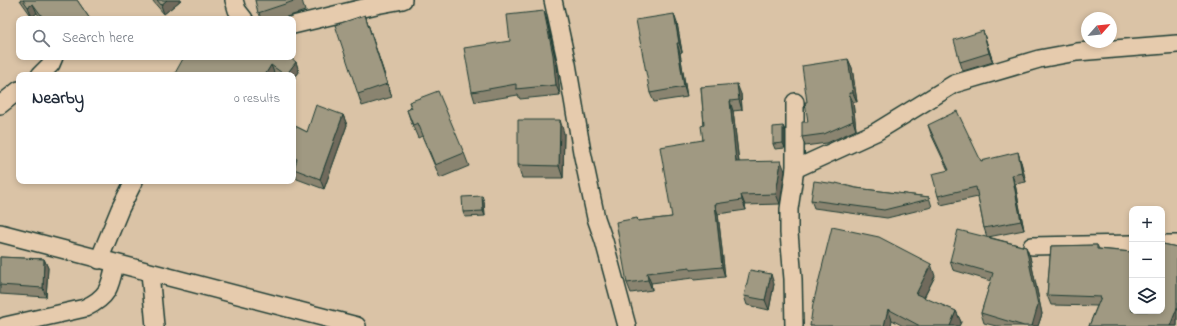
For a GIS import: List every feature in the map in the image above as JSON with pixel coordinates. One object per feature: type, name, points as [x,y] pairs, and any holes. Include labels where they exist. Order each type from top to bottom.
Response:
[{"type":"street","points":[[234,0],[237,10],[242,16]]},
{"type":"street","points":[[296,24],[375,2],[403,0]]},
{"type":"street","points":[[553,0],[596,218],[604,241],[627,326]]},
{"type":"street","points":[[795,168],[876,132],[954,84],[1008,70],[1039,60],[1077,52],[1177,44]]},
{"type":"street","points":[[43,72],[52,64],[53,60]]},
{"type":"street","points":[[0,105],[16,92]]},
{"type":"street","points":[[794,326],[789,209],[795,168],[795,102]]},
{"type":"street","points":[[6,326],[85,308],[97,302],[110,288],[107,262],[120,209],[132,184]]},
{"type":"street","points":[[0,233],[357,326]]},
{"type":"street","points":[[1032,246],[1129,244]]},
{"type":"street","points":[[1165,244],[1177,244]]},
{"type":"street","points":[[150,273],[155,326]]},
{"type":"building","points":[[23,0],[77,0],[88,16],[42,16],[33,4],[28,7]]},
{"type":"building","points":[[157,0],[167,0],[161,5]]},
{"type":"building","points":[[255,0],[297,0],[258,13]]},
{"type":"building","points":[[544,11],[553,55],[556,85],[516,89],[516,84],[472,92],[464,48],[510,41],[507,15]]},
{"type":"building","points":[[674,14],[684,87],[650,93],[636,20]]},
{"type":"building","points":[[365,15],[387,84],[358,94],[335,25]]},
{"type":"building","points":[[983,31],[989,53],[960,62],[954,40]]},
{"type":"building","points":[[848,59],[853,93],[849,93],[853,121],[824,134],[802,137],[802,122],[808,122],[802,66]]},
{"type":"building","points":[[182,60],[294,60],[296,62],[288,72],[281,72],[271,65],[267,72],[176,72]]},
{"type":"building","points":[[737,84],[739,100],[730,101],[736,162],[781,161],[776,194],[741,195],[742,200],[715,204],[722,267],[690,270],[690,268],[647,273],[648,280],[627,283],[616,222],[637,218],[638,221],[672,217],[660,147],[703,140],[701,126],[704,125],[701,87]]},
{"type":"building","points":[[438,91],[464,153],[435,165],[418,123],[413,125],[407,110],[412,108],[409,102]]},
{"type":"building","points":[[316,105],[343,115],[320,179],[296,170],[296,126],[307,132]]},
{"type":"building","points":[[957,111],[981,161],[1018,152],[1022,173],[1012,175],[1021,221],[984,228],[976,187],[938,196],[932,174],[949,170],[928,125]]},
{"type":"building","points":[[518,120],[560,120],[559,166],[518,165]]},
{"type":"building","points":[[783,126],[783,143],[773,144],[773,127]]},
{"type":"building","points":[[814,181],[929,197],[929,199],[884,210],[811,200]]},
{"type":"building","points":[[482,196],[483,211],[463,212],[462,197]]},
{"type":"building","points":[[832,227],[879,237],[931,264],[916,294],[956,311],[950,326],[920,326],[888,309],[884,326],[810,326],[813,304]]},
{"type":"building","points":[[958,230],[1026,247],[1038,305],[1032,326],[1024,326],[981,313],[993,273],[950,261]]},
{"type":"building","points":[[1165,244],[1177,247],[1177,308],[1170,326],[1089,326],[1101,297],[1047,295],[1051,246],[1097,245],[1097,249],[1129,252],[1129,314],[1165,314]]},
{"type":"building","points":[[0,257],[44,259],[43,288],[0,285]]},
{"type":"building","points":[[750,270],[771,274],[765,300],[744,296]]}]
